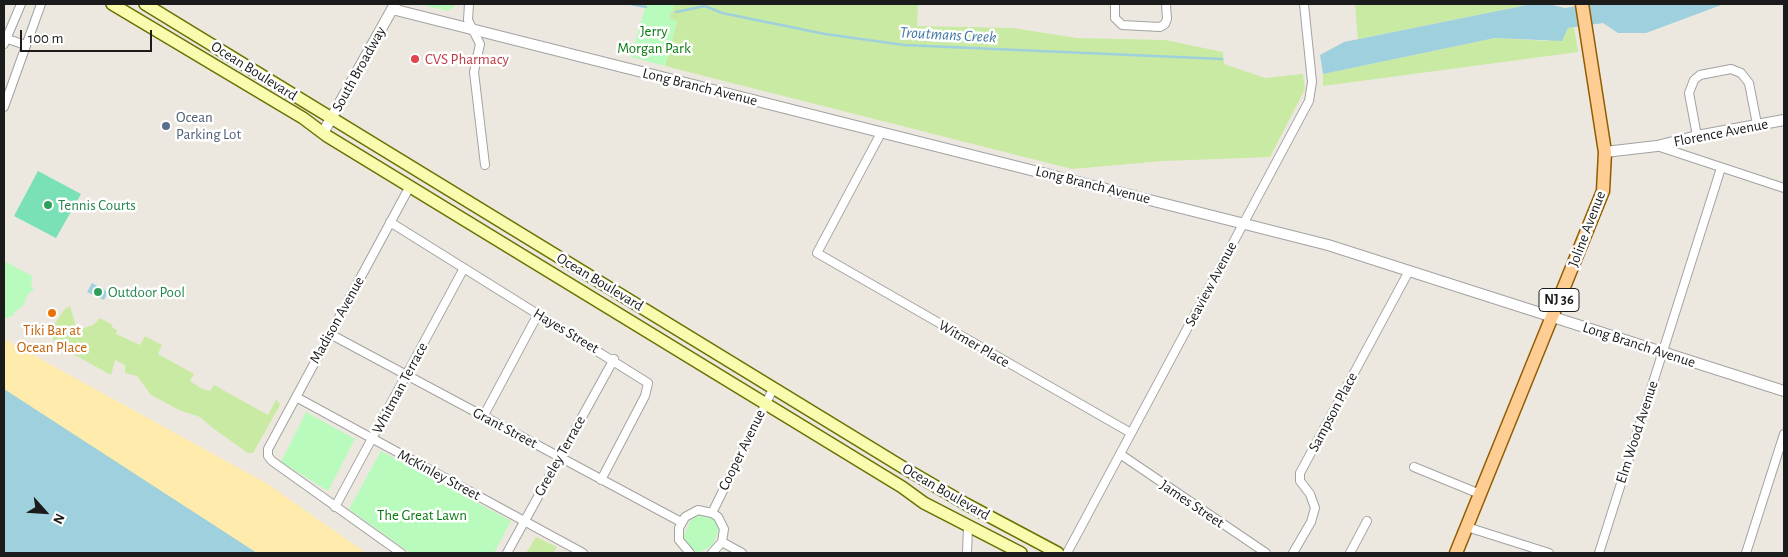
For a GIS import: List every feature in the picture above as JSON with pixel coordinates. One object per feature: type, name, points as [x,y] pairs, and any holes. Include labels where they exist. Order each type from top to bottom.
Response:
[{"type":"main road","name":"Ocean Boulevard","points":[[112,4],[303,118],[323,134],[902,487],[924,503],[1021,553]]},
{"type":"main road","name":"Ocean Boulevard","points":[[145,4],[944,492],[1058,553]]},
{"type":"main road","name":"Joline Avenue","points":[[1456,553],[1603,191],[1605,152],[1582,4]]},
{"type":"street","points":[[21,4],[4,40],[26,45]]},
{"type":"street","points":[[4,106],[41,4]]},
{"type":"street","points":[[469,4],[468,20],[480,44],[474,72],[484,165]]},
{"type":"street","points":[[1115,4],[1115,18],[1122,25],[1160,27],[1165,24],[1167,19],[1166,4]]},
{"type":"street","name":"Seaview Avenue","points":[[1067,553],[1311,97],[1312,82],[1304,4]]},
{"type":"street","name":"South Broadway","points":[[323,134],[394,6]]},
{"type":"street","name":"Long Branch Avenue","points":[[394,6],[473,29],[1328,245],[1784,391]]},
{"type":"street","points":[[1697,136],[1689,93],[1694,80],[1700,75],[1731,69],[1741,73],[1748,83],[1757,124]]},
{"type":"street","name":"Florence Avenue","points":[[1605,152],[1657,146],[1697,136],[1784,120]]},
{"type":"street","name":"Witmer Place","points":[[880,133],[818,253],[1131,433]]},
{"type":"street","points":[[1657,146],[1784,188]]},
{"type":"street","name":"Elm Wood Avenue","points":[[1599,553],[1722,168]]},
{"type":"street","name":"Madison Avenue","points":[[335,507],[268,456],[268,449],[410,186]]},
{"type":"street","name":"Hayes Street","points":[[390,222],[643,378],[648,383],[648,388],[600,480]]},
{"type":"street","name":"Whitman Terrace","points":[[335,507],[464,268]]},
{"type":"street","name":"Sampson Place","points":[[1293,553],[1312,522],[1315,508],[1310,494],[1300,481],[1300,473],[1409,271]]},
{"type":"street","points":[[483,417],[538,314]]},
{"type":"street","name":"Grant Street","points":[[330,334],[681,522]]},
{"type":"street","name":"Greeley Terrace","points":[[507,553],[614,360]]},
{"type":"street","name":"Cooper Avenue","points":[[712,513],[773,389]]},
{"type":"street","name":"McKinley Street","points":[[296,396],[583,553]]},
{"type":"street","points":[[1746,553],[1784,434]]},
{"type":"street","name":"James Street","points":[[1120,454],[1266,553]]},
{"type":"street","points":[[1414,467],[1480,494]]},
{"type":"street","points":[[335,507],[401,553]]},
{"type":"street","points":[[690,553],[679,540],[681,522],[691,512],[705,510],[712,513],[722,522],[724,529],[722,542],[712,553]]},
{"type":"street","points":[[1350,553],[1367,521]]},
{"type":"street","points":[[967,553],[968,527]]},
{"type":"street","points":[[1467,528],[1548,553]]},
{"type":"street","points":[[722,542],[742,553]]},
{"type":"green space","points":[[419,4],[455,4],[455,6],[448,11]]},
{"type":"green space","name":"Jerry Morgan Park","points":[[646,4],[675,4],[669,18],[677,21],[665,66],[631,57]]},
{"type":"green space","points":[[675,4],[918,4],[917,26],[1013,28],[1077,38],[1165,40],[1223,52],[1224,64],[1265,78],[1303,74],[1305,89],[1270,157],[1163,161],[1072,169],[665,66],[677,22],[669,18]]},
{"type":"green space","points":[[1355,4],[1532,4],[1358,39]]},
{"type":"green space","points":[[1574,27],[1578,52],[1323,86],[1323,74],[1495,38],[1547,41],[1566,33],[1568,28]]},
{"type":"green space","name":"Tennis Courts","points":[[38,171],[81,194],[56,238],[14,216]]},
{"type":"green space","points":[[4,261],[32,276],[31,284],[34,289],[28,294],[23,306],[13,313],[15,315],[4,319]]},
{"type":"green space","points":[[70,306],[77,330],[93,325],[100,318],[117,330],[116,334],[140,345],[145,336],[162,345],[158,354],[194,374],[190,381],[202,389],[210,391],[214,385],[268,415],[276,400],[278,401],[280,405],[253,453],[248,453],[200,417],[179,410],[151,395],[137,376],[125,373],[125,365],[115,360],[111,375],[57,345],[49,332],[64,310]]},
{"type":"green space","points":[[306,412],[355,439],[328,491],[281,462]]},
{"type":"green space","name":"The Great Lawn","points":[[381,451],[511,521],[494,553],[410,553],[349,509]]},
{"type":"green space","points":[[700,514],[712,516],[717,522],[719,530],[712,546],[700,552],[692,551],[686,544],[684,536],[690,521]]},
{"type":"green space","points":[[536,537],[557,547],[553,553],[526,553]]},
{"type":"sand","points":[[4,339],[266,483],[366,553],[13,553],[4,549]]},
{"type":"water","points":[[1532,4],[1548,4],[1565,8],[1589,4],[1724,4],[1646,33],[1618,33],[1603,23],[1568,28],[1562,41],[1495,38],[1323,74],[1320,55],[1344,42]]},
{"type":"water","name":"Outdoor Pool","points":[[92,283],[108,292],[104,300],[87,292]]},
{"type":"water","points":[[4,389],[257,553],[4,553]]},
{"type":"waterway","points":[[631,4],[646,7]]},
{"type":"waterway","name":"Troutmans Creek","points":[[676,12],[705,6],[722,13],[825,34],[904,45],[1222,59]]},
{"type":"place","name":"CVS Pharmacy","points":[[415,59]]},
{"type":"place","name":"Ocean Parking Lot","points":[[166,126]]},
{"type":"place","name":"Tennis Courts","points":[[48,205]]},
{"type":"place","name":"Outdoor Pool","points":[[98,292]]},
{"type":"place","name":"Tiki Bar at Ocean Place","points":[[52,313]]}]
